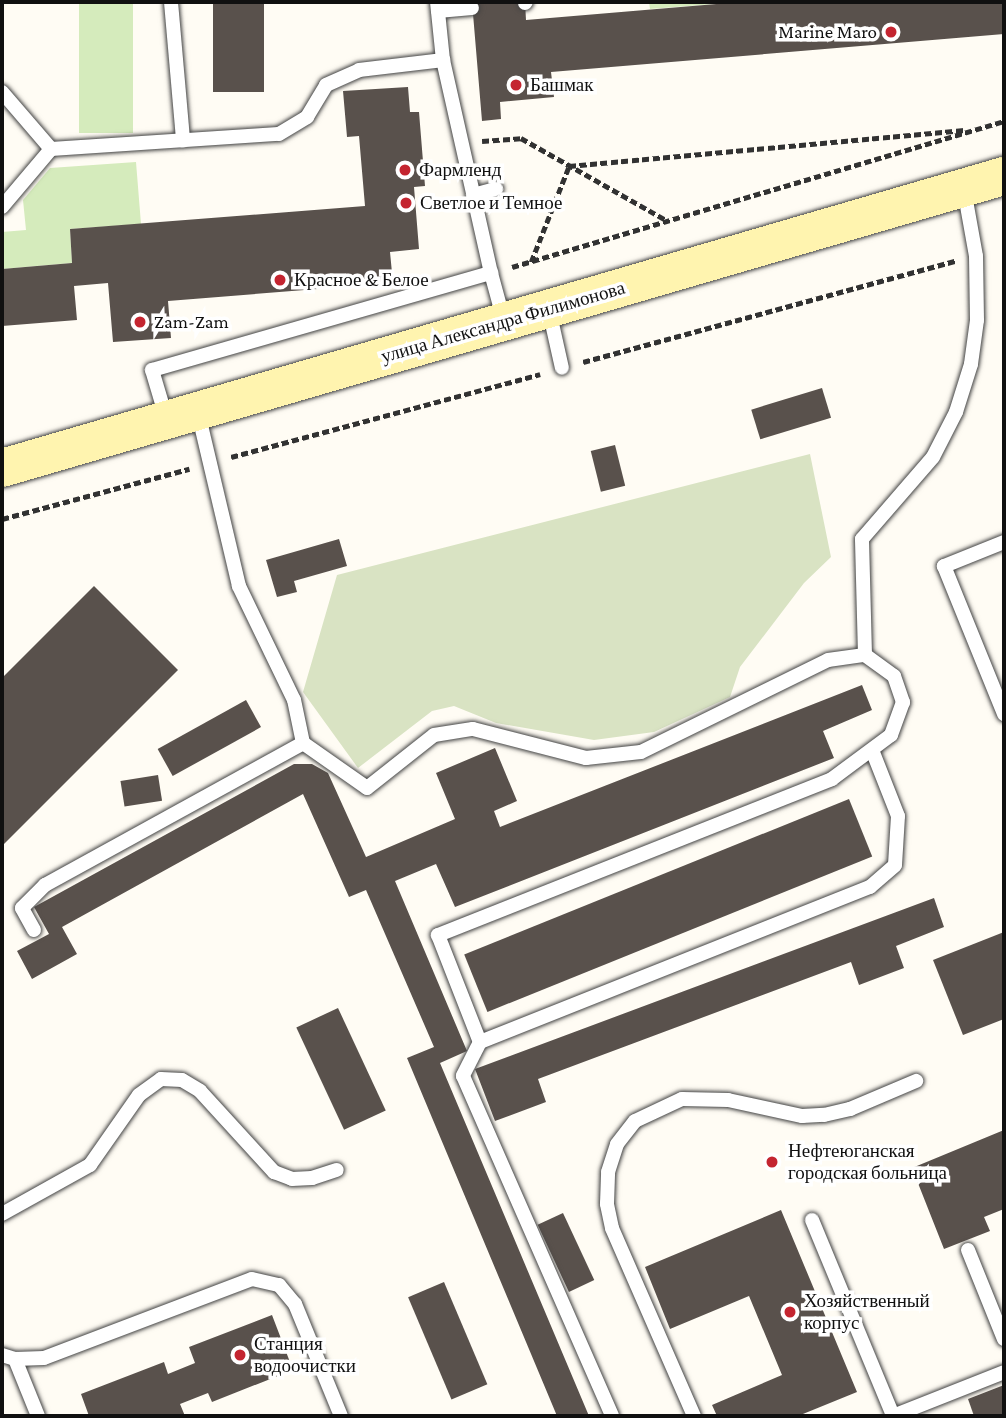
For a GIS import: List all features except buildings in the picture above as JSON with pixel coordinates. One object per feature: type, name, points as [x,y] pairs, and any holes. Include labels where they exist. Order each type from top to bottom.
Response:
[{"type":"main road","name":"улица Александра Филимонова","points":[[2,468],[1004,176]]},
{"type":"lane","points":[[171,2],[183,140]]},
{"type":"lane","points":[[472,8],[438,6],[443,60],[491,274],[505,322]]},
{"type":"lane","points":[[2,206],[51,149],[279,134],[307,117],[326,85],[359,70],[443,60]]},
{"type":"lane","points":[[2,92],[51,149]]},
{"type":"lane","points":[[865,655],[862,538],[933,457],[956,412],[971,364],[977,320],[976,256],[964,188]]},
{"type":"lane","points":[[473,195],[496,189]]},
{"type":"lane","points":[[480,1042],[438,935],[832,779],[891,735],[903,702],[894,676],[865,655],[828,660],[641,752],[586,758],[473,729],[434,735],[368,788],[303,743],[294,700],[239,586],[210,463],[152,370],[491,274]]},
{"type":"lane","points":[[548,309],[562,368]]},
{"type":"lane","points":[[1004,542],[944,566],[1004,714]]},
{"type":"lane","points":[[34,930],[22,908],[46,885],[303,743]]},
{"type":"lane","points":[[612,1416],[463,1076],[480,1042],[870,887],[895,865],[898,816],[872,750]]},
{"type":"lane","points":[[2,1214],[90,1165],[139,1095],[161,1079],[182,1080],[200,1091],[274,1172],[292,1179],[312,1178],[337,1170]]},
{"type":"lane","points":[[694,1416],[612,1228],[607,1204],[608,1172],[617,1144],[635,1121],[682,1100],[716,1099],[802,1116],[824,1115],[850,1109],[916,1081]]},
{"type":"lane","points":[[812,1220],[893,1416],[1004,1372]]},
{"type":"lane","points":[[968,1250],[1004,1339]]},
{"type":"lane","points":[[38,1416],[8,1357],[44,1357],[252,1279],[279,1284],[295,1304],[341,1416]]},
{"type":"path","points":[[491,274],[1004,121]]},
{"type":"path","points":[[569,166],[976,130]]},
{"type":"path","points":[[479,141],[521,138],[669,221]]},
{"type":"path","points":[[531,262],[569,166]]},
{"type":"path","points":[[2,519],[976,256]]},
{"type":"green space","points":[[79,2],[133,2],[133,133],[79,133]]},
{"type":"green space","points":[[649,2],[740,2],[650,9]]},
{"type":"green space","points":[[136,162],[141,224],[70,229],[72,263],[2,269],[2,232],[26,230],[23,200],[50,168]]},
{"type":"green space","points":[[810,454],[831,557],[804,583],[740,667],[730,697],[654,732],[594,740],[496,723],[454,706],[432,711],[358,768],[303,692],[337,575]]},
{"type":"place","name":"Marine Maro","points":[[891,32]]},
{"type":"place","name":"Башмак","points":[[516,85]]},
{"type":"place","name":"Фармленд","points":[[405,170]]},
{"type":"place","name":"Светлое и Темное","points":[[406,203]]},
{"type":"place","name":"Красное & Белое","points":[[280,280]]},
{"type":"place","name":"Zam-Zam","points":[[140,322]]},
{"type":"place","name":"Нефтеюганская городская больница","points":[[772,1162]]},
{"type":"place","name":"Хозяйственный корпус","points":[[790,1312]]},
{"type":"place","name":"Станция водоочистки","points":[[240,1355]]}]
